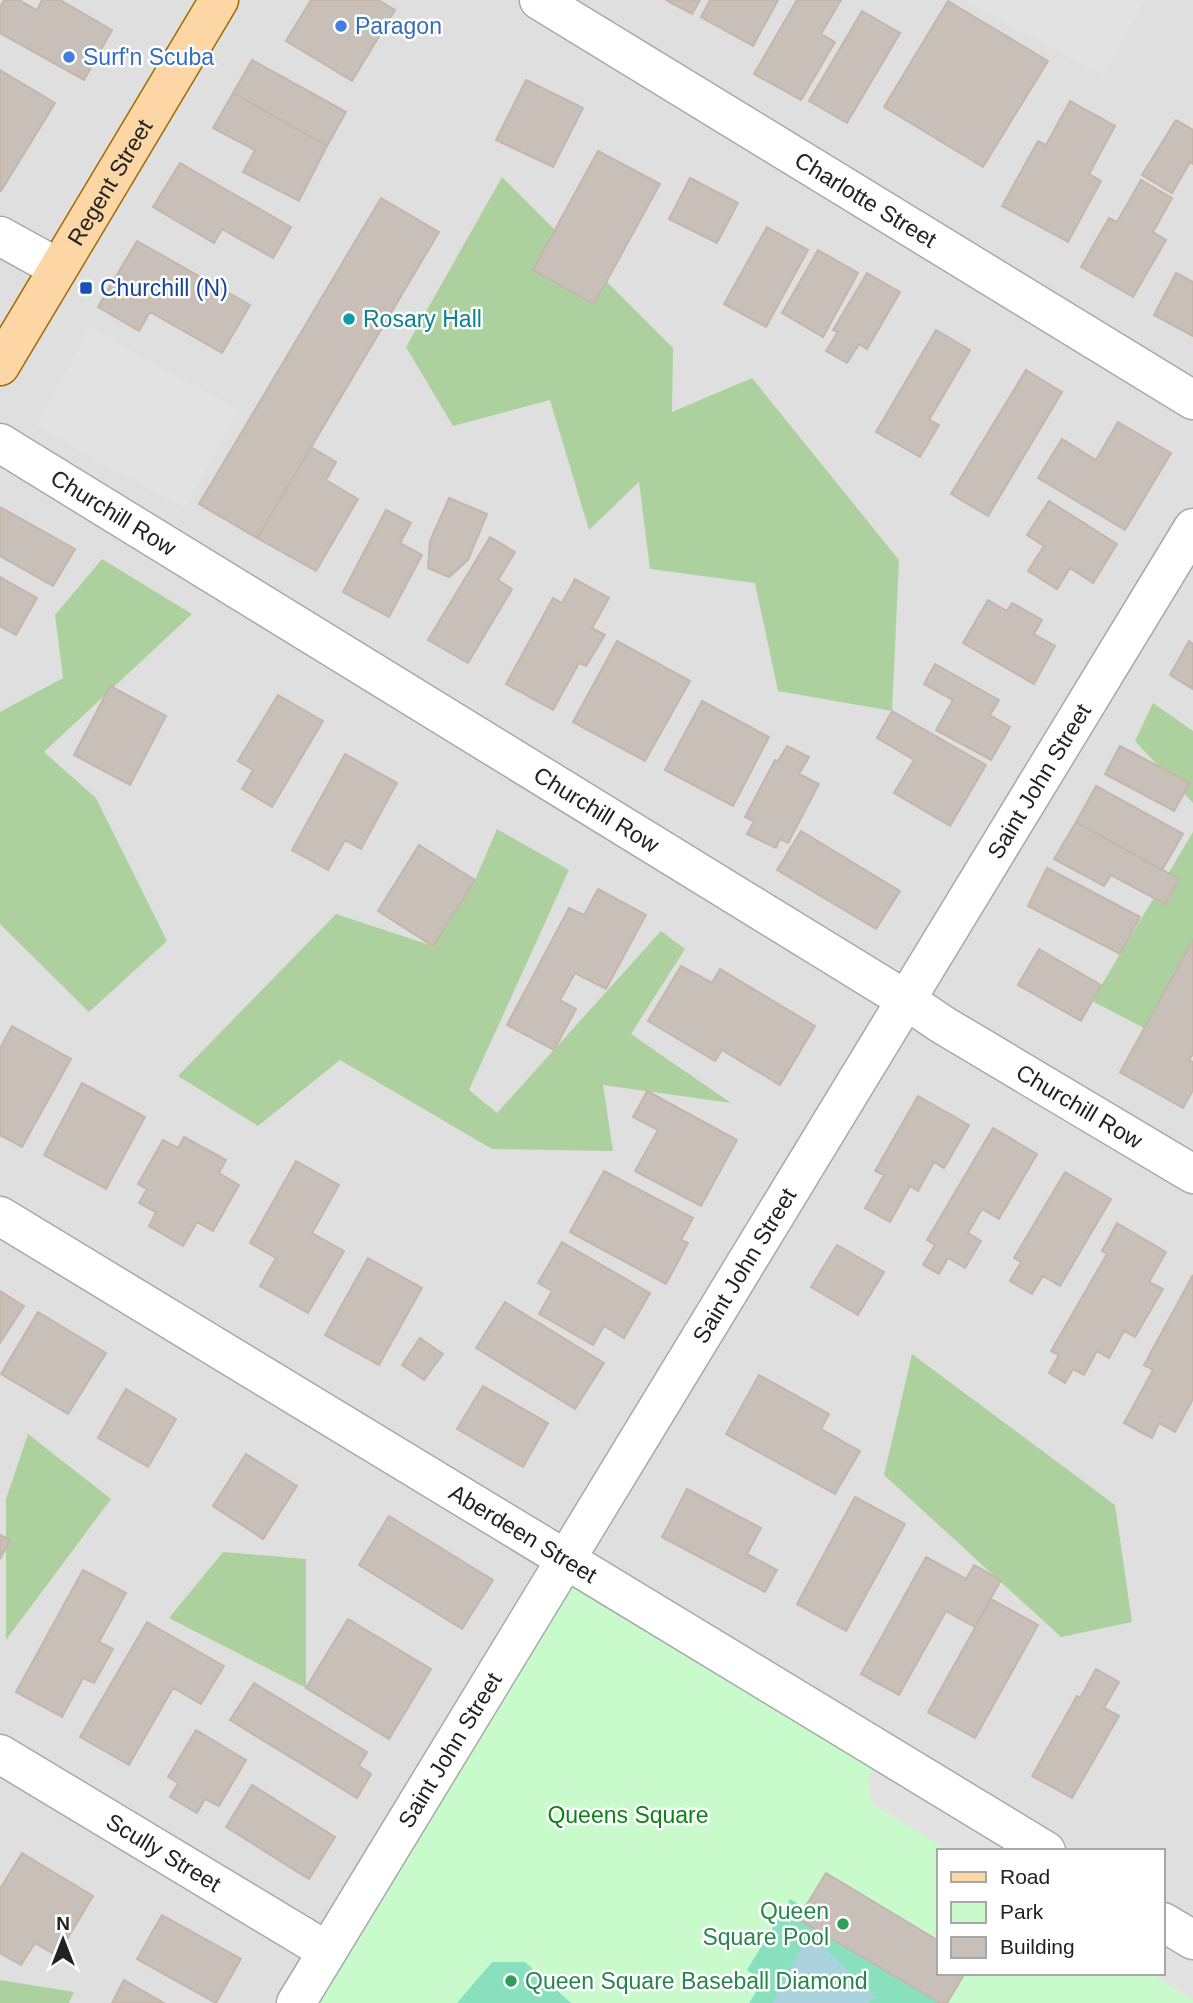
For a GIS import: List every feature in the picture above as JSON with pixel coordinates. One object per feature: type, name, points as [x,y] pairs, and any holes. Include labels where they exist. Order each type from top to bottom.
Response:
[{"type":"main road","name":"Regent Street","points":[[0,366],[219,0]]},
{"type":"street","name":"Charlotte Street","points":[[538,0],[1193,400]]},
{"type":"street","points":[[0,236],[58,268]]},
{"type":"street","name":"Churchill Row","points":[[0,443],[943,1025],[1193,1174]]},
{"type":"street","name":"Saint John Street","points":[[296,2003],[1193,528]]},
{"type":"street","name":"Aberdeen Street","points":[[0,1216],[1043,1849]]},
{"type":"street","name":"Scully Street","points":[[0,1754],[327,1951]]},
{"type":"street","points":[[1165,1923],[1193,1940]]},
{"type":"shaded area","points":[[0,0],[1193,0],[1193,1940],[1165,1923],[1165,1849],[1043,1849],[566,1559],[296,2003],[0,2003]]},
{"type":"shaded area","points":[[963,0],[1145,0],[1104,76]]},
{"type":"shaded area","points":[[90,328],[239,410],[185,509],[35,426]]},
{"type":"shaded area","points":[[884,1752],[1043,1849],[946,1849],[874,1805],[868,1778]]},
{"type":"shaded area","points":[[1165,1923],[1193,1940],[1193,2000],[1152,1975],[1165,1975]]},
{"type":"green space","points":[[502,177],[673,348],[672,412],[752,378],[899,560],[892,711],[778,691],[755,583],[650,569],[639,482],[589,530],[550,400],[453,426],[406,347]]},
{"type":"green space","points":[[102,559],[192,614],[44,752],[96,798],[167,941],[89,1012],[0,924],[0,712],[63,678],[55,615]]},
{"type":"green space","points":[[1153,703],[1193,731],[1193,803],[1135,741]]},
{"type":"green space","points":[[497,829],[569,870],[469,1090],[497,1113],[661,931],[685,949],[631,1034],[731,1103],[603,1085],[613,1151],[492,1149],[340,1060],[258,1126],[178,1076],[336,914],[433,946],[475,880]]},
{"type":"green space","points":[[1193,832],[1193,940],[1144,1028],[1092,1001]]},
{"type":"green space","points":[[912,1354],[1115,1505],[1132,1622],[1061,1637],[884,1475]]},
{"type":"green space","points":[[28,1434],[111,1499],[6,1640],[6,1499]]},
{"type":"green space","points":[[223,1552],[306,1559],[306,1688],[169,1618]]},
{"type":"green space","name":"Queens Square","points":[[566,1559],[1043,1849],[937,1849],[937,1975],[1165,1975],[1165,1971],[1193,1940],[1193,2003],[296,2003]]},
{"type":"green space","name":"Queen Square Pool","points":[[826,1873],[937,1940],[937,1975],[964,1975],[947,2003],[749,2003],[763,1981],[747,1970],[790,1899],[805,1907]]},
{"type":"green space","name":"Queen Square Baseball Diamond","points":[[492,1962],[525,1962],[571,2003],[457,2003]]},
{"type":"green space","points":[[0,1980],[74,1992],[69,2003],[0,2003]]},
{"type":"water","points":[[809,1933],[876,1998],[867,2003],[773,2003]]},
{"type":"building","name":"Surf'n Scuba","points":[[4,0],[19,0],[37,10],[42,0],[60,0],[112,30],[84,80],[0,33],[0,7]]},
{"type":"building","name":"Paragon","points":[[311,0],[378,0],[395,10],[352,81],[286,41]]},
{"type":"building","points":[[666,0],[700,0],[692,14]]},
{"type":"building","points":[[710,0],[778,0],[753,46],[701,17]]},
{"type":"building","points":[[797,0],[841,0],[821,34],[835,42],[801,100],[754,74]]},
{"type":"building","points":[[948,1],[1048,61],[983,167],[884,107]]},
{"type":"building","points":[[862,11],[900,33],[847,123],[809,101]]},
{"type":"building","points":[[252,60],[346,112],[327,146],[233,93]]},
{"type":"building","points":[[0,70],[55,103],[1,191],[0,190]]},
{"type":"building","points":[[526,80],[583,108],[553,167],[496,140]]},
{"type":"building","points":[[233,93],[327,146],[299,201],[243,172],[255,150],[213,128]]},
{"type":"building","points":[[1070,101],[1115,126],[1089,174],[1101,181],[1068,242],[1002,206],[1038,141],[1046,145]]},
{"type":"building","points":[[1176,120],[1193,130],[1193,164],[1190,162],[1172,193],[1142,175]]},
{"type":"building","points":[[598,151],[660,184],[594,304],[533,270]]},
{"type":"building","points":[[180,163],[291,227],[273,258],[222,229],[214,243],[153,207]]},
{"type":"building","points":[[690,178],[738,203],[717,243],[669,219]]},
{"type":"building","points":[[1141,180],[1172,198],[1153,232],[1166,240],[1133,297],[1081,267],[1109,218],[1117,222]]},
{"type":"building","name":"Rosary Hall","points":[[381,198],[439,232],[257,538],[199,504]]},
{"type":"building","points":[[767,227],[808,250],[766,327],[724,304]]},
{"type":"building","points":[[137,241],[250,305],[222,353],[150,312],[139,331],[98,307]]},
{"type":"building","points":[[818,250],[858,273],[823,337],[782,313]]},
{"type":"building","points":[[867,273],[900,292],[867,349],[859,344],[847,363],[826,351],[838,332],[833,330]]},
{"type":"building","points":[[1176,273],[1193,282],[1193,336],[1154,315]]},
{"type":"building","points":[[936,330],[970,350],[929,420],[939,425],[920,457],[876,432]]},
{"type":"building","points":[[1026,370],[1062,392],[988,516],[951,494]]},
{"type":"building","points":[[1118,422],[1171,453],[1125,530],[1038,478],[1062,439],[1096,460]]},
{"type":"building","points":[[311,447],[336,462],[326,480],[358,499],[316,571],[257,538]]},
{"type":"building","points":[[449,498],[487,514],[468,560],[449,577],[428,568],[430,541]]},
{"type":"building","points":[[1049,501],[1117,544],[1093,583],[1070,568],[1057,589],[1028,571],[1044,546],[1027,535]]},
{"type":"building","points":[[0,507],[75,549],[53,586],[0,556]]},
{"type":"building","points":[[386,510],[411,523],[400,543],[422,555],[389,617],[343,592]]},
{"type":"building","points":[[490,537],[515,552],[498,580],[512,589],[468,663],[428,640]]},
{"type":"building","points":[[0,577],[37,598],[16,635],[0,626]]},
{"type":"building","points":[[575,579],[609,598],[592,628],[605,635],[586,666],[579,663],[553,710],[506,684],[553,598],[562,603]]},
{"type":"building","points":[[988,600],[1007,611],[1012,603],[1042,620],[1034,634],[1055,646],[1034,684],[963,643]]},
{"type":"building","points":[[617,641],[690,681],[645,761],[573,722]]},
{"type":"building","points":[[1189,641],[1193,644],[1193,689],[1170,675]]},
{"type":"building","points":[[935,664],[999,700],[990,715],[1010,727],[991,760],[936,730],[953,700],[924,684]]},
{"type":"building","points":[[110,686],[166,716],[130,785],[74,755]]},
{"type":"building","points":[[278,695],[323,721],[272,807],[242,789],[253,770],[238,761]]},
{"type":"building","points":[[702,701],[769,737],[733,806],[665,770]]},
{"type":"building","points":[[892,711],[986,765],[950,826],[894,793],[914,760],[877,738]]},
{"type":"building","points":[[787,746],[809,757],[799,774],[819,784],[788,843],[780,839],[776,848],[747,834],[754,821],[745,817],[775,760],[778,761]]},
{"type":"building","points":[[1120,746],[1190,783],[1174,811],[1105,774]]},
{"type":"building","points":[[345,754],[397,783],[361,849],[345,840],[328,870],[292,850]]},
{"type":"building","points":[[1096,786],[1183,834],[1162,870],[1076,822]]},
{"type":"building","points":[[1076,822],[1179,879],[1165,904],[1111,875],[1104,886],[1054,859]]},
{"type":"building","points":[[801,831],[900,891],[876,929],[777,870]]},
{"type":"building","points":[[419,845],[475,880],[433,946],[378,911]]},
{"type":"building","points":[[1047,868],[1140,917],[1120,954],[1028,906]]},
{"type":"building","points":[[598,889],[646,915],[606,989],[575,973],[560,1000],[576,1009],[554,1050],[507,1025],[569,908],[584,915]]},
{"type":"building","points":[[1193,940],[1193,1054],[1189,1060],[1193,1062],[1193,1090],[1183,1108],[1120,1072]]},
{"type":"building","points":[[1039,949],[1101,985],[1081,1021],[1018,985]]},
{"type":"building","points":[[681,966],[712,983],[720,969],[815,1026],[780,1085],[722,1050],[715,1061],[648,1021]]},
{"type":"building","points":[[12,1026],[71,1059],[22,1147],[0,1135],[0,1048]]},
{"type":"building","points":[[82,1083],[145,1117],[106,1189],[44,1155]]},
{"type":"building","points":[[647,1091],[737,1140],[701,1206],[635,1171],[658,1130],[633,1117]]},
{"type":"building","points":[[918,1096],[969,1125],[944,1168],[934,1162],[918,1191],[910,1186],[890,1222],[865,1208],[884,1175],[875,1171]]},
{"type":"building","points":[[993,1128],[1037,1154],[999,1219],[982,1209],[968,1233],[981,1241],[965,1268],[948,1258],[939,1274],[923,1265],[935,1245],[927,1240]]},
{"type":"building","points":[[184,1137],[226,1160],[219,1173],[239,1185],[213,1231],[197,1222],[183,1246],[149,1226],[156,1212],[139,1203],[147,1189],[138,1184],[163,1140],[178,1148]]},
{"type":"building","points":[[296,1161],[339,1185],[312,1233],[344,1251],[308,1313],[260,1286],[276,1258],[250,1243]]},
{"type":"building","points":[[604,1171],[693,1218],[681,1240],[688,1243],[666,1284],[570,1232]]},
{"type":"building","points":[[1065,1172],[1111,1199],[1060,1286],[1043,1276],[1032,1294],[1010,1281],[1021,1262],[1014,1258]]},
{"type":"building","points":[[1117,1223],[1166,1252],[1149,1282],[1163,1289],[1135,1337],[1124,1331],[1109,1358],[1097,1351],[1084,1375],[1073,1369],[1065,1383],[1049,1373],[1059,1355],[1051,1351],[1107,1254],[1102,1251]]},
{"type":"building","points":[[562,1242],[650,1293],[624,1338],[604,1326],[593,1345],[539,1314],[552,1291],[538,1283]]},
{"type":"building","points":[[837,1245],[884,1272],[858,1315],[811,1287]]},
{"type":"building","points":[[368,1258],[422,1288],[379,1365],[325,1335]]},
{"type":"building","points":[[1193,1275],[1193,1399],[1175,1432],[1159,1423],[1152,1438],[1124,1423],[1153,1370],[1144,1365]]},
{"type":"building","points":[[0,1291],[24,1306],[0,1343]]},
{"type":"building","points":[[505,1302],[604,1363],[575,1409],[476,1348]]},
{"type":"building","points":[[38,1312],[106,1353],[68,1414],[1,1374]]},
{"type":"building","points":[[420,1338],[443,1354],[424,1380],[402,1365]]},
{"type":"building","points":[[759,1375],[829,1414],[821,1429],[860,1451],[835,1494],[726,1434]]},
{"type":"building","points":[[483,1386],[548,1423],[523,1467],[457,1429]]},
{"type":"building","points":[[126,1389],[176,1419],[148,1467],[98,1438]]},
{"type":"building","points":[[246,1454],[297,1486],[263,1539],[213,1506]]},
{"type":"building","points":[[687,1489],[761,1528],[747,1554],[777,1570],[765,1592],[662,1537]]},
{"type":"building","points":[[855,1497],[905,1524],[846,1631],[797,1604]]},
{"type":"building","points":[[389,1516],[493,1580],[462,1629],[359,1565]]},
{"type":"building","points":[[0,1535],[10,1540],[0,1559]]},
{"type":"building","points":[[926,1557],[966,1579],[974,1565],[1001,1580],[975,1627],[946,1611],[899,1695],[861,1674]]},
{"type":"building","points":[[83,1570],[126,1593],[99,1642],[113,1649],[94,1683],[83,1678],[62,1717],[16,1692]]},
{"type":"building","points":[[991,1599],[1038,1625],[975,1738],[928,1712]]},
{"type":"building","points":[[348,1619],[431,1669],[389,1739],[306,1688]]},
{"type":"building","points":[[147,1622],[224,1666],[201,1704],[173,1688],[129,1765],[80,1737]]},
{"type":"building","points":[[1096,1669],[1119,1682],[1104,1708],[1119,1716],[1072,1798],[1032,1776],[1077,1696],[1080,1698]]},
{"type":"building","points":[[254,1683],[367,1752],[359,1766],[371,1774],[357,1798],[230,1720]]},
{"type":"building","points":[[196,1730],[246,1760],[219,1806],[205,1799],[197,1813],[170,1797],[178,1783],[168,1777]]},
{"type":"building","points":[[252,1785],[335,1837],[309,1879],[226,1827]]},
{"type":"building","points":[[22,1853],[93,1896],[57,1956],[35,1943],[21,1965],[0,1953],[0,1889]]},
{"type":"building","points":[[826,1873],[937,1940],[937,1975],[964,1975],[947,2003],[940,2003],[798,1919]]},
{"type":"building","points":[[162,1915],[241,1959],[216,2003],[137,1959]]},
{"type":"building","points":[[124,1980],[164,2003],[112,2003]]},
{"type":"place","name":"Paragon","points":[[341,26]]},
{"type":"place","name":"Surf'n Scuba","points":[[69,57]]},
{"type":"place","name":"Churchill (N)","points":[[86,288]]},
{"type":"place","name":"Rosary Hall","points":[[349,319]]},
{"type":"place","name":"Queen Square Pool","points":[[843,1924]]},
{"type":"place","name":"Queen Square Baseball Diamond","points":[[511,1981]]}]
